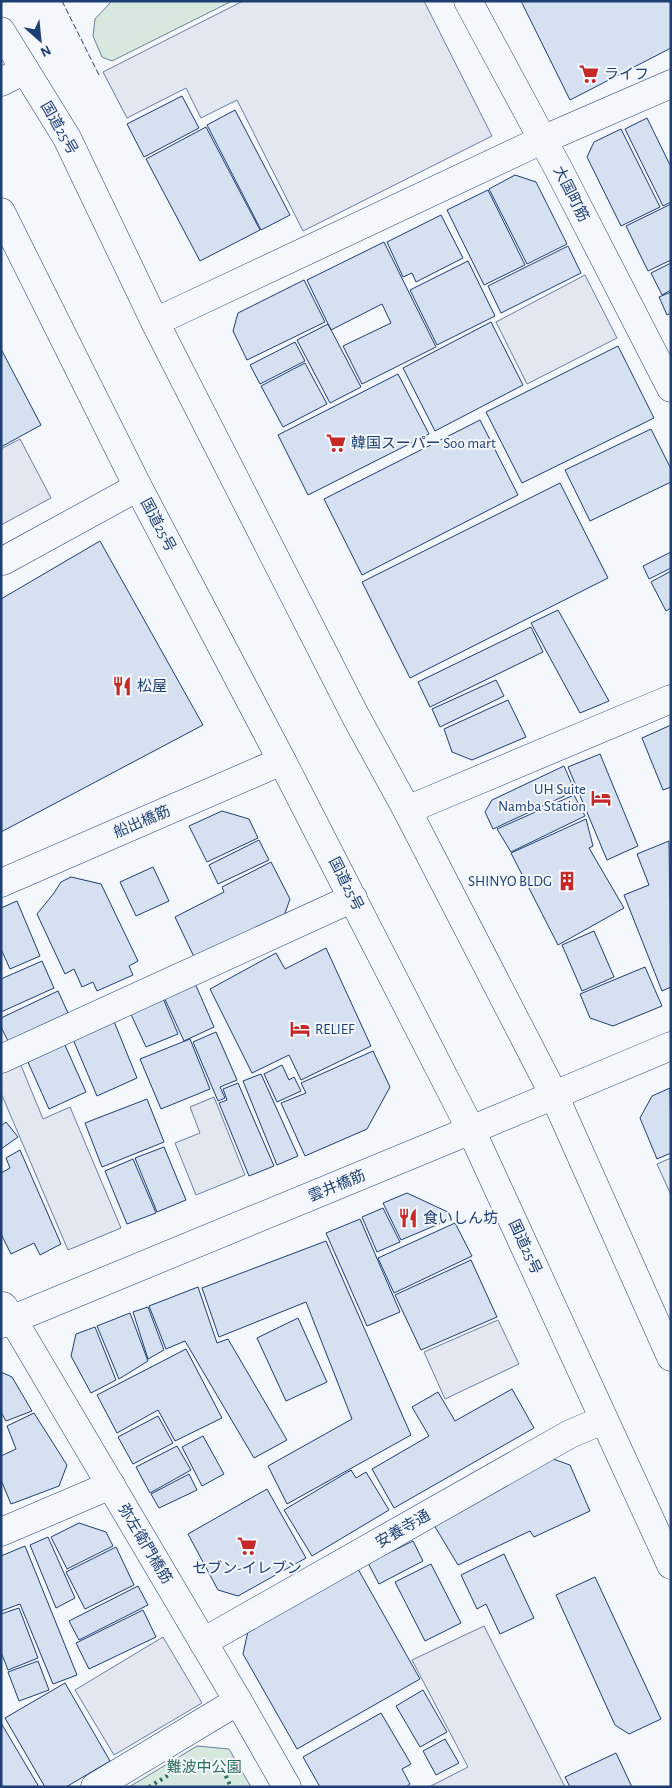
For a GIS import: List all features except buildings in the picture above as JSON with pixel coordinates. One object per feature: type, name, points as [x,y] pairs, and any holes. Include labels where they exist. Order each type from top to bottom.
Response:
[{"type":"main road","name":"大国町筋","points":[[468,1],[671,388]]},
{"type":"main road","name":"国道25号","points":[[1,30],[13,76],[67,138],[155,322],[355,715],[407,810],[554,1096],[671,1358]]},
{"type":"main road","points":[[155,322],[542,140],[671,84]]},
{"type":"main road","name":"国道25号","points":[[1,212],[138,487],[353,898],[471,1130],[671,1565]]},
{"type":"main road","points":[[2,561],[138,487]]},
{"type":"main road","points":[[407,810],[671,699]]},
{"type":"main road","name":"船出橋筋","points":[[1,883],[282,761]]},
{"type":"main road","points":[[1,1059],[353,898]]},
{"type":"main road","name":"雲井橋筋","points":[[5,1316],[471,1130],[671,1046]]},
{"type":"main road","name":"弥左衛門橋筋","points":[[5,1316],[111,1485],[287,1787]]},
{"type":"main road","name":"安養寺通","points":[[204,1642],[570,1434],[603,1420]]},
{"type":"main road","points":[[1,1532],[111,1485]]},
{"type":"main road","points":[[95,1787],[238,1701]]},
{"type":"green space","points":[[112,1],[232,1],[112,61],[102,57],[93,36],[95,19]]},
{"type":"green space","name":"難波中公園","points":[[197,1746],[229,1749],[251,1787],[129,1787]]},
{"type":"shaded area","points":[[243,1],[424,1],[492,136],[303,231],[237,100],[201,118],[186,88],[127,118],[103,72]]},
{"type":"shaded area","points":[[585,275],[617,338],[527,384],[496,322]]},
{"type":"shaded area","points":[[20,439],[51,498],[1,525],[1,449]]},
{"type":"shaded area","points":[[20,1063],[43,1119],[70,1107],[121,1228],[68,1250],[1,1093],[1,1070]]},
{"type":"shaded area","points":[[214,1097],[245,1175],[196,1195],[175,1143],[200,1133],[190,1107]]},
{"type":"shaded area","points":[[671,1158],[671,1195],[657,1164]]},
{"type":"shaded area","points":[[498,1320],[519,1364],[445,1399],[424,1352]]},
{"type":"shaded area","points":[[484,1626],[565,1787],[429,1787],[468,1767],[412,1660]]},
{"type":"shaded area","points":[[163,1637],[202,1703],[114,1755],[75,1690]]},
{"type":"hedge","points":[[149,1787],[190,1762]]},
{"type":"hedge","points":[[223,1770],[231,1787]]},
{"type":"fence","points":[[62,1],[100,77]]},
{"type":"place","name":"ライフ","points":[[589,74]]},
{"type":"place","name":"韓国スーパー Soo mart","points":[[336,443]]},
{"type":"place","name":"松屋","points":[[122,686]]},
{"type":"place","name":"UH Suite Namba Station","points":[[601,798]]},
{"type":"place","name":"SHINYO BLDG","points":[[567,881]]},
{"type":"place","name":"RELIEF","points":[[300,1029]]},
{"type":"place","name":"食いしん坊","points":[[408,1218]]},
{"type":"place","name":"セブン-イレブン","points":[[247,1546]]}]
